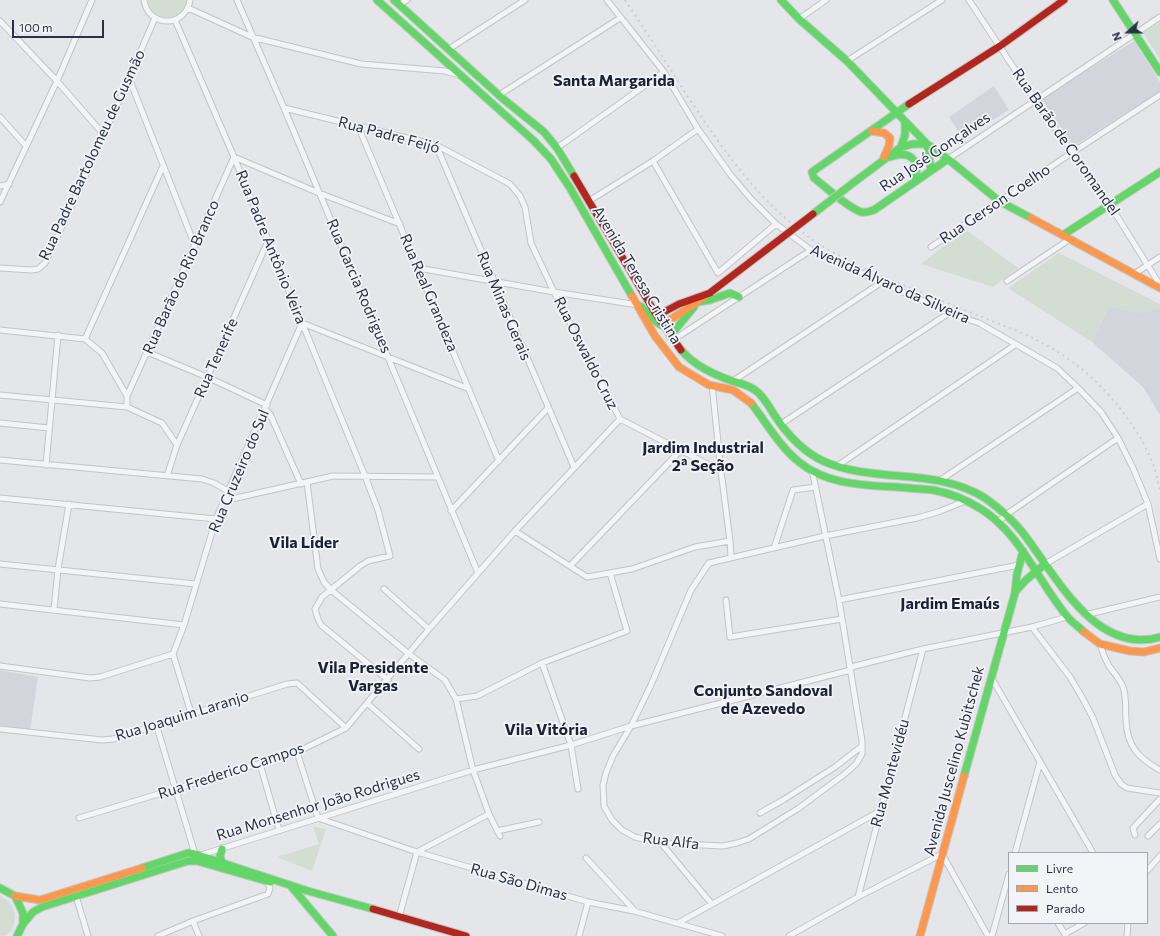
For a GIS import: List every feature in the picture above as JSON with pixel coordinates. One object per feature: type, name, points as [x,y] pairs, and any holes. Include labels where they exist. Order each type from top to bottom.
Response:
[{"type":"main road","name":"Avenida Teresa Cristina","points":[[377,0],[534,141],[550,159],[570,188],[655,336],[679,367],[712,386],[733,390],[751,403],[788,451],[799,462],[812,470],[830,478],[849,483],[933,490],[956,497],[981,509],[998,522],[1022,551],[1067,617],[1078,627],[1100,644],[1130,651],[1144,652],[1160,650]]},
{"type":"main road","points":[[781,0],[847,61],[927,144],[948,158],[999,201],[1134,274],[1160,286]]},
{"type":"main road","name":"Rua José Gonçalves","points":[[948,158],[874,210],[863,212],[855,208],[814,178],[812,172],[896,113],[1000,46],[1064,0]]},
{"type":"main road","points":[[1113,0],[1160,72]]},
{"type":"main road","name":"Avenida Teresa Cristina","points":[[397,2],[499,95],[544,132],[557,148],[663,325],[688,357],[701,367],[748,386],[758,392],[780,424],[800,444],[823,461],[836,466],[861,471],[939,481],[975,493],[993,503],[1006,514],[1045,564],[1060,587],[1085,615],[1113,633],[1128,639],[1144,640],[1160,637]]},
{"type":"main road","points":[[901,147],[905,140],[906,134],[905,121]]},
{"type":"main road","points":[[871,131],[881,131],[890,139],[890,146],[882,160]]},
{"type":"main road","points":[[638,305],[645,308],[657,324],[663,325],[696,303],[882,160],[901,147],[913,144],[927,144]]},
{"type":"main road","points":[[927,144],[931,170]]},
{"type":"main road","points":[[882,160],[900,154],[907,156],[913,160],[917,166],[915,181]]},
{"type":"main road","points":[[1063,236],[1160,172]]},
{"type":"main road","points":[[655,312],[662,313],[679,304],[710,292]]},
{"type":"main road","points":[[696,303],[730,293],[739,297]]},
{"type":"main road","points":[[672,338],[696,303]]},
{"type":"main road","name":"Avenida Juscelino Kubitschek","points":[[920,936],[1015,592],[1022,551]]},
{"type":"main road","points":[[1015,592],[1045,564]]},
{"type":"main road","points":[[222,849],[219,854],[222,862]]},
{"type":"main road","name":"Rua Monsenhor João Rodrigues","points":[[0,888],[15,896],[40,900],[188,853],[197,857]]},
{"type":"main road","points":[[197,857],[222,862],[308,891],[466,936]]},
{"type":"main road","points":[[197,857],[294,891],[308,891]]},
{"type":"main road","name":"Rua Monsenhor João Rodrigues","points":[[17,936],[23,924],[33,912],[42,906],[197,857]]},
{"type":"main road","points":[[290,884],[294,891],[333,936]]},
{"type":"main road","points":[[15,896],[23,913],[23,924]]},
{"type":"street","points":[[0,202],[57,81],[92,0]]},
{"type":"street","points":[[144,0],[147,10],[155,18],[167,21],[175,20],[181,16],[188,8],[190,0]]},
{"type":"street","name":"Rua Garcia Rodrigues","points":[[237,0],[284,108],[478,573]]},
{"type":"street","points":[[397,2],[407,0]]},
{"type":"street","points":[[449,49],[525,0]]},
{"type":"street","name":"Avenida Álvaro da Silveira","points":[[607,0],[664,72],[698,129],[730,174],[751,199],[776,224],[811,250],[950,313],[978,323],[1057,368],[1078,388],[1101,412],[1118,438],[1133,468],[1148,504],[1160,559]]},
{"type":"street","points":[[800,19],[826,0]]},
{"type":"street","points":[[847,61],[942,0]]},
{"type":"street","name":"Rua Barão de Coromandel","points":[[969,0],[1035,100],[1110,205],[1160,286]]},
{"type":"street","points":[[188,8],[252,37],[361,64],[445,71],[462,76]]},
{"type":"street","name":"Rua José Gonçalves","points":[[948,158],[1160,17]]},
{"type":"street","name":"Rua Padre Bartolomeu de Gusmão","points":[[0,268],[31,270],[38,269],[45,263],[155,18]]},
{"type":"street","points":[[499,95],[620,18]]},
{"type":"street","points":[[0,20],[104,134]]},
{"type":"street","name":"Rua Padre Antônio Veira","points":[[175,20],[234,158],[378,510],[390,556],[368,561],[330,589]]},
{"type":"street","points":[[557,148],[664,72]]},
{"type":"street","points":[[129,78],[195,246]]},
{"type":"street","name":"Rua Gerson Coelho","points":[[932,247],[1160,95]]},
{"type":"street","name":"Rua Padre Feijó","points":[[284,108],[436,145],[510,184]]},
{"type":"street","points":[[0,117],[26,146]]},
{"type":"street","name":"Rua Real Grandeza","points":[[358,126],[499,461]]},
{"type":"street","points":[[589,201],[653,161],[698,129]]},
{"type":"street","name":"Rua Minas Gerais","points":[[436,145],[574,467]]},
{"type":"street","points":[[234,158],[320,194],[400,224]]},
{"type":"street","name":"Rua Barão do Rio Branco","points":[[127,396],[234,158]]},
{"type":"street","points":[[653,161],[718,273],[776,224]]},
{"type":"street","points":[[85,339],[163,166]]},
{"type":"street","points":[[0,186],[9,184]]},
{"type":"street","name":"Rua Oswaldo Cruz","points":[[510,184],[520,196],[525,207],[531,243],[554,292],[620,419],[721,471]]},
{"type":"street","points":[[1007,282],[1070,239]]},
{"type":"street","name":"Rua Tenerife","points":[[167,476],[177,445],[268,241]]},
{"type":"street","points":[[672,338],[811,250]]},
{"type":"street","points":[[1134,274],[1160,257]]},
{"type":"street","points":[[418,268],[638,305]]},
{"type":"street","points":[[733,381],[882,282]]},
{"type":"street","points":[[780,424],[950,313]]},
{"type":"street","points":[[302,323],[469,389]]},
{"type":"street","name":"Rua Cruzeiro do Sul","points":[[173,654],[184,625],[216,519],[223,501],[302,323]]},
{"type":"street","points":[[0,330],[85,339],[102,353],[127,396],[127,407]]},
{"type":"street","points":[[46,465],[58,336]]},
{"type":"street","points":[[836,466],[1015,345]]},
{"type":"street","points":[[146,352],[207,377],[266,407],[301,484]]},
{"type":"street","points":[[712,386],[731,557]]},
{"type":"street","points":[[939,481],[1078,388]]},
{"type":"street","points":[[0,396],[127,407],[162,423],[177,445]]},
{"type":"street","points":[[451,511],[548,408]]},
{"type":"street","name":"Rua Frederico Campos","points":[[79,818],[297,752],[346,728],[515,531],[620,419]]},
{"type":"street","points":[[0,423],[49,428]]},
{"type":"street","points":[[998,522],[1006,514],[1118,438]]},
{"type":"street","points":[[570,566],[680,451]]},
{"type":"street","points":[[0,460],[202,479],[228,491]]},
{"type":"street","name":"Rua Alfa","points":[[812,470],[839,600],[851,668],[862,754],[856,764],[846,773],[799,808],[749,839],[737,843],[723,846],[661,843],[634,837],[622,830],[612,820],[604,806],[603,785],[606,773],[613,756],[651,685],[691,590],[709,563],[825,536]]},
{"type":"street","points":[[223,501],[334,476],[438,477]]},
{"type":"street","points":[[307,482],[318,569],[324,582],[330,589],[409,654],[445,680],[456,699],[473,770],[498,834],[538,822]]},
{"type":"street","points":[[774,548],[793,490],[816,487]]},
{"type":"street","points":[[0,498],[216,519]]},
{"type":"street","points":[[825,536],[917,518],[938,512],[965,501]]},
{"type":"street","points":[[54,610],[58,569],[69,504]]},
{"type":"street","points":[[1045,564],[1148,504]]},
{"type":"street","points":[[515,531],[587,577],[632,569],[695,547],[730,541]]},
{"type":"street","points":[[0,564],[196,584]]},
{"type":"street","points":[[839,600],[1019,565]]},
{"type":"street","points":[[456,699],[477,696],[542,663],[627,632],[610,573]]},
{"type":"street","points":[[330,589],[322,596],[315,609],[321,625],[388,680]]},
{"type":"street","points":[[384,589],[430,629]]},
{"type":"street","points":[[1085,615],[1160,597]]},
{"type":"street","points":[[726,600],[730,637],[842,619]]},
{"type":"street","points":[[0,604],[184,625]]},
{"type":"street","name":"Rua Monsenhor João Rodrigues","points":[[197,857],[473,770],[571,745],[630,726],[923,649],[1032,627],[1067,617]]},
{"type":"street","points":[[1032,627],[1070,677],[1083,699],[1093,718],[1115,775],[1121,784],[1127,788],[1160,793]]},
{"type":"street","points":[[1100,644],[1104,656],[1122,684],[1126,697],[1127,735],[1131,746],[1137,754],[1149,764],[1160,770]]},
{"type":"street","name":"Rua Montevidéu","points":[[858,897],[923,649]]},
{"type":"street","points":[[0,666],[90,678],[100,677],[173,654],[191,713]]},
{"type":"street","points":[[542,663],[571,745],[578,788]]},
{"type":"street","points":[[991,677],[1092,852]]},
{"type":"street","name":"Rua Joaquim Laranjo","points":[[0,729],[102,740],[113,739],[191,713],[287,684],[297,683],[346,728]]},
{"type":"street","points":[[368,703],[419,749]]},
{"type":"street","points":[[156,724],[174,788],[197,857]]},
{"type":"street","points":[[760,813],[784,800],[835,767],[862,746]]},
{"type":"street","points":[[297,752],[318,818]]},
{"type":"street","points":[[1016,852],[1040,762]]},
{"type":"street","points":[[260,764],[279,830]]},
{"type":"street","points":[[1135,835],[1133,828],[1160,799]]},
{"type":"street","points":[[678,923],[880,811]]},
{"type":"street","points":[[399,917],[417,852],[489,814]]},
{"type":"street","name":"Rua São Dimas","points":[[318,818],[417,852],[588,902],[634,911],[722,936]]},
{"type":"street","points":[[1148,836],[1160,824]]},
{"type":"street","points":[[661,843],[712,903]]},
{"type":"street","points":[[789,936],[858,897],[942,854],[988,936]]},
{"type":"street","points":[[1148,870],[1160,856]]},
{"type":"street","points":[[586,858],[634,911]]},
{"type":"street","points":[[992,936],[1008,878]]},
{"type":"street","points":[[158,936],[193,921],[268,894],[270,888],[268,882]]},
{"type":"street","points":[[76,896],[88,936]]},
{"type":"street","points":[[578,936],[588,902]]},
{"type":"street","points":[[193,921],[199,936]]},
{"type":"street","points":[[1059,924],[1065,935],[1082,924]]},
{"type":"street","points":[[1127,936],[1128,924]]},
{"type":"shaded area","points":[[147,0],[187,1],[178,13],[167,17],[155,13],[150,8]]},
{"type":"shaded area","points":[[1160,22],[1160,59],[1143,33]]},
{"type":"shaded area","points":[[1134,41],[1160,82],[1160,91],[1074,146],[1041,99]]},
{"type":"shaded area","points":[[994,86],[1009,110],[963,139],[949,117]]},
{"type":"shaded area","points":[[965,229],[1018,268],[993,287],[921,264]]},
{"type":"shaded area","points":[[1059,253],[1160,304],[1160,308],[1141,313],[1109,306],[1092,342],[1008,288]]},
{"type":"shaded area","points":[[1109,306],[1141,313],[1160,308],[1160,415],[1143,387],[1092,342]]},
{"type":"shaded area","points":[[0,670],[38,677],[30,730],[0,725]]},
{"type":"shaded area","points":[[313,827],[326,829],[312,871],[277,857],[319,844]]},
{"type":"shaded area","points":[[0,896],[11,904],[14,910],[15,920],[9,933],[0,936]]},
{"type":"railway","points":[[625,0],[686,94],[730,157],[761,195],[779,212],[798,229],[844,259],[883,277],[1027,335],[1063,355],[1074,363],[1110,396],[1130,422],[1147,450],[1153,464],[1160,491]]},
{"type":"traffic: fast","points":[[377,0],[534,141],[551,159],[570,188],[632,296]]},
{"type":"traffic: fast","points":[[394,0],[502,98],[544,132],[557,148],[574,176]]},
{"type":"traffic: fast","points":[[781,0],[799,19],[847,61],[927,144],[948,159],[999,201],[1031,218]]},
{"type":"traffic: fast","points":[[1113,0],[1160,72]]},
{"type":"traffic: fast","points":[[909,104],[812,172],[814,178],[855,210],[866,212],[874,210],[948,159]]},
{"type":"traffic: fast","points":[[853,183],[901,147],[905,135],[905,122]]},
{"type":"traffic: fast","points":[[901,147],[913,144],[927,144]]},
{"type":"traffic: fast","points":[[927,144],[931,170]]},
{"type":"traffic: fast","points":[[890,157],[903,155],[912,158],[916,167],[915,180]]},
{"type":"traffic: fast","points":[[1063,235],[1160,172]]},
{"type":"traffic: fast","points":[[813,214],[853,183]]},
{"type":"traffic: fast","points":[[698,302],[710,300],[730,293],[739,297]]},
{"type":"traffic: fast","points":[[640,306],[661,325]]},
{"type":"traffic: fast","points":[[670,336],[694,307]]},
{"type":"traffic: fast","points":[[681,350],[692,361],[705,369],[732,381],[747,385],[758,392],[764,398],[790,436],[809,453],[823,461],[843,468],[863,472],[947,482],[966,488],[985,498],[1005,514],[1019,528],[1063,589],[1079,608],[1097,623],[1116,635],[1137,640],[1160,637]]},
{"type":"traffic: fast","points":[[751,403],[785,449],[799,462],[824,476],[866,485],[933,490],[958,497],[981,509],[995,519],[1018,544],[1056,602],[1070,620],[1084,632]]},
{"type":"traffic: fast","points":[[964,776],[1015,593],[1017,574],[1023,551]]},
{"type":"traffic: fast","points":[[1015,592],[1026,580],[1045,564]]},
{"type":"traffic: fast","points":[[222,849],[220,856],[222,862]]},
{"type":"traffic: fast","points":[[142,868],[188,853],[195,854],[308,891],[373,909]]},
{"type":"traffic: fast","points":[[23,924],[33,912],[42,907],[188,861],[197,861],[270,882]]},
{"type":"traffic: fast","points":[[290,885],[333,936]]},
{"type":"traffic: fast","points":[[0,888],[15,896],[23,913],[23,924],[17,936]]},
{"type":"traffic: slow","points":[[872,131],[884,133],[890,138],[889,146],[884,157]]},
{"type":"traffic: slow","points":[[1031,218],[1160,288]]},
{"type":"traffic: slow","points":[[632,296],[655,336],[679,367],[709,385],[733,390],[751,403]]},
{"type":"traffic: slow","points":[[663,325],[704,297]]},
{"type":"traffic: slow","points":[[1084,632],[1100,644],[1130,651],[1144,652],[1160,648]]},
{"type":"traffic: slow","points":[[920,936],[964,776]]},
{"type":"traffic: slow","points":[[15,896],[40,900],[142,868]]},
{"type":"traffic: jam","points":[[909,104],[1000,46],[1064,0]]},
{"type":"traffic: jam","points":[[574,176],[657,316],[681,350]]},
{"type":"traffic: jam","points":[[711,292],[813,214]]},
{"type":"traffic: jam","points":[[655,312],[662,313],[679,304],[710,293]]},
{"type":"traffic: jam","points":[[373,909],[466,936]]},
{"type":"district","name":"Santa Margarida","points":[[614,81]]},
{"type":"district","name":"Jardim Industrial 2ª Seção","points":[[703,457]]},
{"type":"district","name":"Vila Líder","points":[[304,543]]},
{"type":"district","name":"Jardim Emaús","points":[[950,604]]},
{"type":"district","name":"Vila Presidente Vargas","points":[[373,677]]},
{"type":"district","name":"Conjunto Sandoval de Azevedo","points":[[763,700]]},
{"type":"district","name":"Vila Vitória","points":[[546,730]]}]
